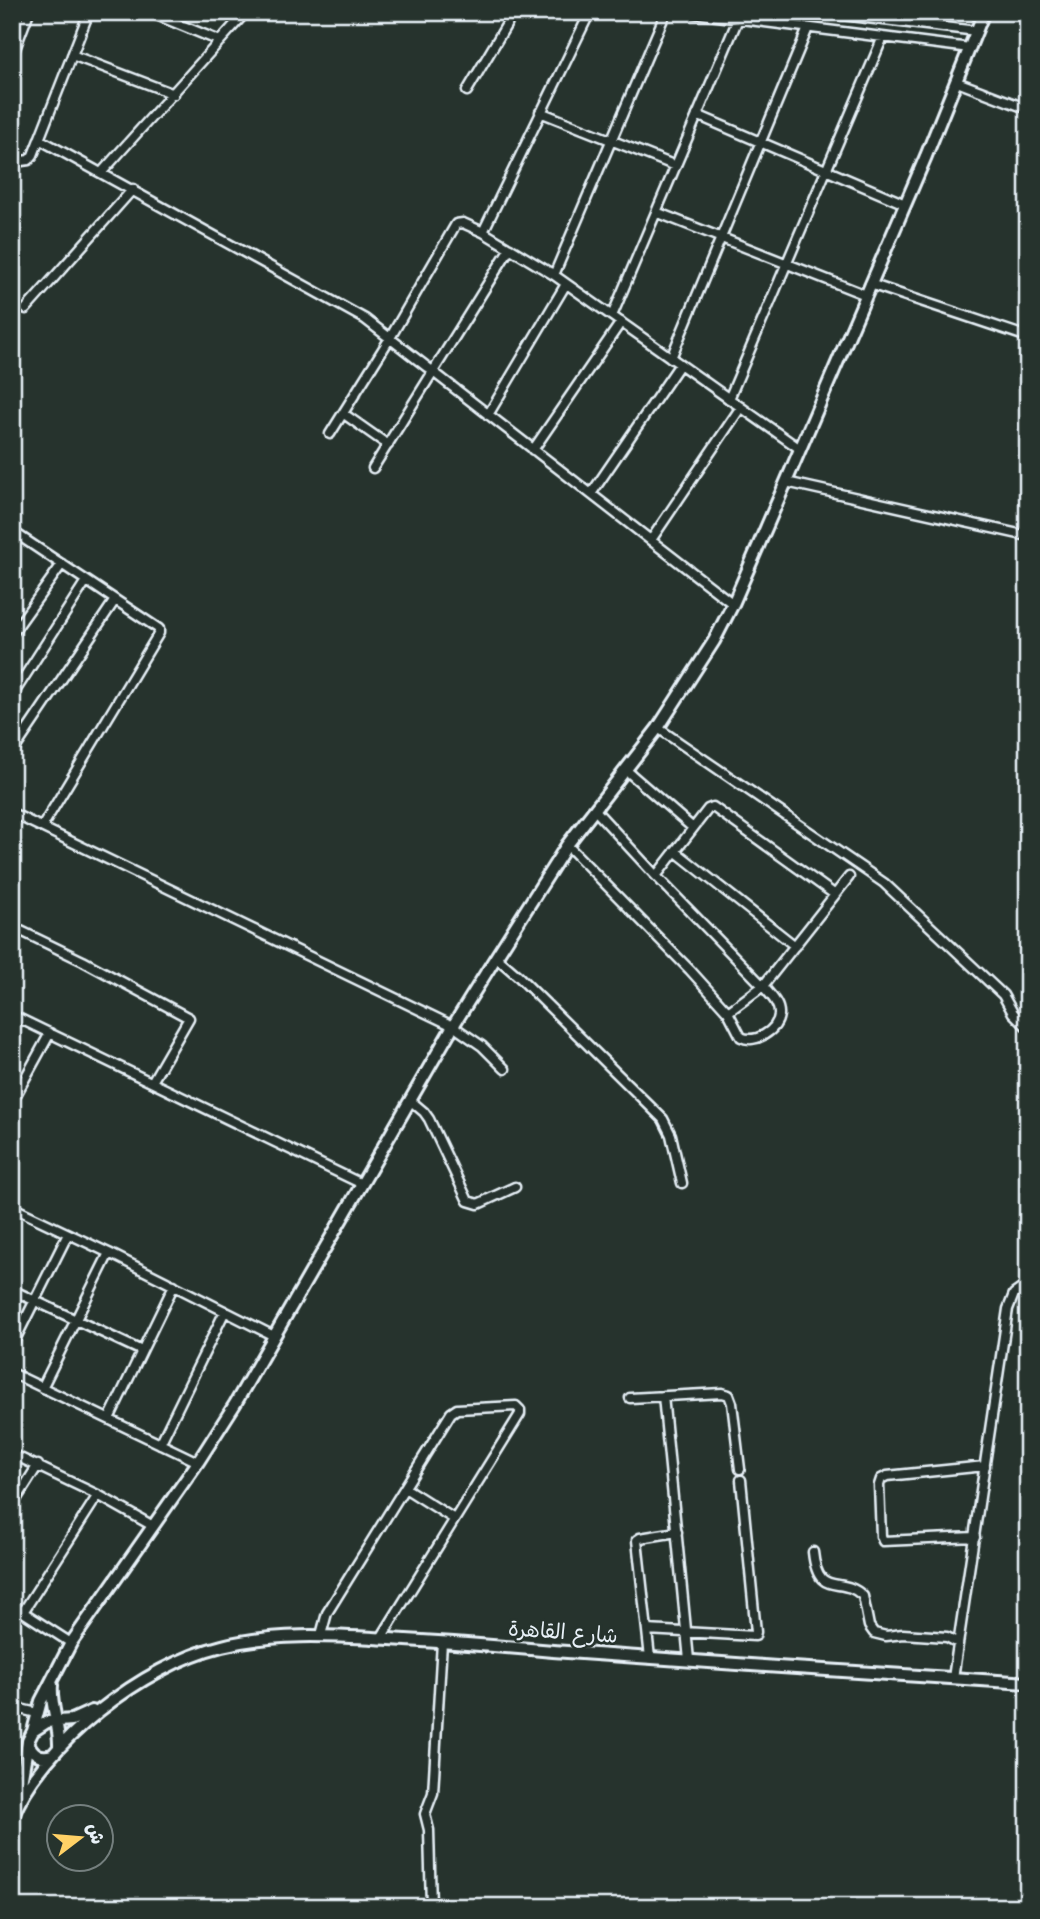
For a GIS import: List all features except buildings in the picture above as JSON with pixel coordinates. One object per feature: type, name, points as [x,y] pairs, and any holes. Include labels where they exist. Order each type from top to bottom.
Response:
[{"type":"main road","points":[[54,1676],[51,1698],[56,1721],[56,1751],[41,1756],[30,1748],[30,1736],[37,1713],[54,1676],[71,1643],[198,1462],[235,1404],[453,1026],[496,957],[568,845],[658,727],[705,656],[733,604],[786,482],[957,82],[984,12]]},
{"type":"main road","name":"شارع القاهرة","points":[[17,1805],[56,1751],[84,1723],[111,1703],[159,1671],[210,1650],[267,1637],[321,1635],[443,1642],[1028,1683]]},
{"type":"main road","name":"شارع القاهرة","points":[[12,1818],[30,1736],[43,1724],[72,1720],[111,1703]]},
{"type":"street","points":[[12,57],[29,12]]},
{"type":"street","points":[[12,155],[22,161],[29,160],[33,155],[89,12]]},
{"type":"street","points":[[149,12],[220,41]]},
{"type":"street","points":[[102,172],[246,12]]},
{"type":"street","points":[[467,90],[514,12]]},
{"type":"street","points":[[483,232],[590,12]]},
{"type":"street","points":[[554,275],[666,12]]},
{"type":"street","points":[[685,12],[970,48]]},
{"type":"street","points":[[818,12],[977,32]]},
{"type":"street","points":[[612,316],[738,19]]},
{"type":"street","points":[[671,358],[808,28]]},
{"type":"street","points":[[729,399],[883,37]]},
{"type":"street","points":[[72,55],[174,94]]},
{"type":"street","points":[[957,82],[1028,109]]},
{"type":"street","points":[[540,112],[676,166]]},
{"type":"street","points":[[697,115],[905,204]]},
{"type":"street","points":[[39,139],[365,319],[733,604]]},
{"type":"street","points":[[26,309],[133,189]]},
{"type":"street","points":[[656,212],[786,264],[1028,337]]},
{"type":"street","points":[[330,434],[456,224],[463,223],[483,232],[554,275],[800,449]]},
{"type":"street","points":[[373,468],[510,248]]},
{"type":"street","points":[[488,415],[566,284]]},
{"type":"street","points":[[533,450],[621,322]]},
{"type":"street","points":[[591,494],[680,364]]},
{"type":"street","points":[[651,540],[741,407]]},
{"type":"street","points":[[344,414],[388,445]]},
{"type":"street","points":[[786,482],[1027,537]]},
{"type":"street","points":[[12,531],[159,629],[42,827]]},
{"type":"street","points":[[12,634],[62,564]]},
{"type":"street","points":[[12,696],[86,581]]},
{"type":"street","points":[[12,753],[115,600]]},
{"type":"street","points":[[658,727],[884,883],[1006,997],[1013,1013],[1028,1028]]},
{"type":"street","points":[[626,770],[693,828]]},
{"type":"street","points":[[656,876],[708,809],[713,807],[834,894]]},
{"type":"street","points":[[568,845],[728,1012],[741,1037],[748,1041],[760,1039],[775,1024],[779,1014],[776,1003],[763,986],[595,810]]},
{"type":"street","points":[[12,813],[453,1026],[482,1046],[505,1069]]},
{"type":"street","points":[[675,851],[795,946]]},
{"type":"street","points":[[728,1012],[763,986],[849,877]]},
{"type":"street","points":[[12,936],[17,929],[189,1018],[152,1082]]},
{"type":"street","points":[[496,957],[546,1002],[663,1119],[671,1135],[682,1183]]},
{"type":"street","points":[[12,1014],[362,1184]]},
{"type":"street","points":[[13,1097],[50,1033]]},
{"type":"street","points":[[411,1101],[429,1119],[468,1201],[478,1205],[515,1187]]},
{"type":"street","points":[[12,1207],[274,1336]]},
{"type":"street","points":[[12,1346],[68,1234]]},
{"type":"street","points":[[42,1388],[109,1253]]},
{"type":"street","points":[[953,1678],[1008,1309],[1014,1294],[1028,1284]]},
{"type":"street","points":[[108,1419],[174,1285]]},
{"type":"street","points":[[12,1290],[142,1351]]},
{"type":"street","points":[[160,1444],[225,1311]]},
{"type":"street","points":[[12,1373],[198,1462]]},
{"type":"street","points":[[630,1398],[722,1393],[729,1395],[740,1469]]},
{"type":"street","points":[[663,1395],[689,1660]]},
{"type":"street","points":[[321,1635],[327,1613],[454,1410],[516,1406],[520,1414],[381,1639]]},
{"type":"street","points":[[12,1454],[98,1495],[153,1526]]},
{"type":"street","points":[[12,1506],[38,1465]]},
{"type":"street","points":[[975,1537],[883,1541],[879,1485],[881,1479],[887,1476],[985,1466]]},
{"type":"street","points":[[647,1630],[751,1637],[756,1634],[741,1480]]},
{"type":"street","points":[[405,1488],[454,1519]]},
{"type":"street","points":[[23,1612],[98,1495]]},
{"type":"street","points":[[650,1658],[636,1540],[677,1532]]},
{"type":"street","points":[[813,1552],[815,1571],[824,1580],[830,1584],[856,1589],[863,1595],[869,1626],[874,1633],[886,1636],[903,1634],[947,1637],[958,1643]]},
{"type":"street","points":[[12,1605],[71,1643]]},
{"type":"street","points":[[431,1907],[429,1830],[425,1814],[433,1793],[443,1642]]},
{"type":"street","points":[[12,1707],[37,1713]]}]
